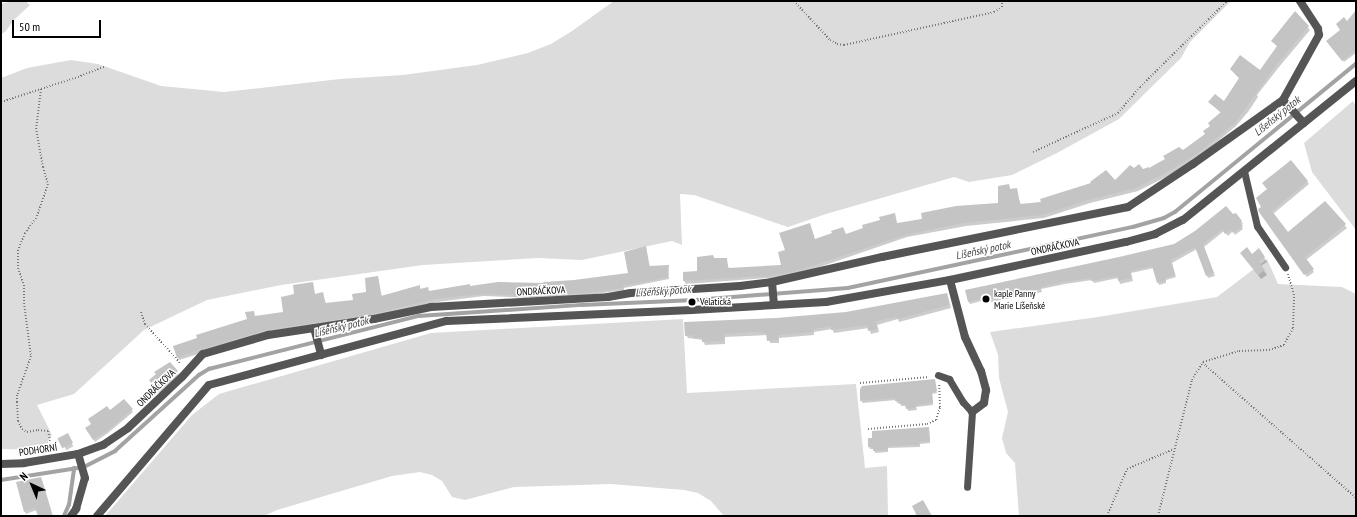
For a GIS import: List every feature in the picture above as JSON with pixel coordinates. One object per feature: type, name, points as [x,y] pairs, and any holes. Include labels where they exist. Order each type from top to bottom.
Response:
[{"type":"street","name":"ONDRÁČKOVA","points":[[79,458],[123,433],[188,370],[197,359],[208,351],[268,334],[374,319],[431,306],[608,297],[631,293],[772,285],[889,256],[1128,207],[1193,164],[1283,100],[1319,35],[1318,29],[1300,1]]},
{"type":"street","name":"ONDRÁČKOVA","points":[[97,516],[209,385],[320,351],[447,321],[774,302],[826,302],[950,280],[1126,242],[1155,234],[1188,217],[1244,171],[1302,120],[1355,84]]},
{"type":"street","points":[[1283,100],[1302,120]]},
{"type":"street","points":[[950,280],[965,337],[981,371],[986,390],[984,404],[972,412]]},
{"type":"street","points":[[772,285],[774,302]]},
{"type":"street","points":[[314,328],[320,351]]},
{"type":"street","points":[[71,516],[76,508],[83,489],[85,474],[79,458]]},
{"type":"street","name":"PODHORNÍ","points":[[1,464],[79,458]]},
{"type":"lane","points":[[1244,171],[1257,226],[1285,267]]},
{"type":"lane","points":[[938,375],[949,379],[963,402],[972,412],[967,487]]},
{"type":"path","points":[[794,1],[830,40],[844,46],[994,12],[1002,7],[1002,1]]},
{"type":"path","points":[[1033,152],[1118,113],[1140,87],[1228,1]]},
{"type":"path","points":[[1,102],[75,78],[106,66]]},
{"type":"path","points":[[41,89],[42,95],[36,128],[43,167],[48,184],[36,218],[25,233],[18,250],[18,268],[24,285],[24,303],[31,356],[17,395],[17,402],[18,421],[23,430],[27,432],[45,430],[49,432],[50,440],[47,447],[51,452],[53,459]]},
{"type":"path","points":[[1158,516],[1192,380],[1203,362],[1239,351],[1269,350],[1284,345],[1293,328],[1294,296],[1285,267]]},
{"type":"path","points":[[141,312],[145,324],[176,360],[188,370]]},
{"type":"path","points":[[1203,362],[1356,498]]},
{"type":"path","points":[[860,383],[938,375],[940,407],[936,420],[927,424],[868,429]]},
{"type":"path","points":[[1107,516],[1127,468],[1174,449]]},
{"type":"shaded area","points":[[12,1],[25,1],[30,5],[15,19],[5,32],[1,34],[1,4]]},
{"type":"shaded area","points":[[614,1],[1231,1],[1190,42],[1181,58],[1119,119],[1057,153],[1012,175],[969,182],[954,177],[826,214],[788,227],[694,195],[680,194],[682,245],[672,241],[582,260],[538,258],[423,265],[281,285],[207,300],[144,330],[74,394],[37,405],[52,435],[42,450],[1,449],[1,78],[27,68],[71,60],[98,64],[161,86],[224,92],[340,79],[403,75],[477,65],[528,53],[551,44]]},
{"type":"shaded area","points":[[1353,101],[1356,106],[1356,230],[1312,172],[1304,143]]},
{"type":"shaded area","points":[[1267,259],[1278,284],[1342,287],[1356,294],[1356,516],[1019,516],[1015,463],[1006,453],[1002,438],[1008,412],[999,378],[998,355],[990,332],[1098,317],[1217,297]]},
{"type":"shaded area","points":[[683,319],[687,393],[856,384],[865,468],[887,466],[888,516],[724,516],[711,501],[698,493],[684,490],[611,484],[514,487],[465,500],[452,497],[442,481],[432,475],[420,472],[392,476],[277,510],[264,516],[105,516],[192,415],[219,394],[431,333]]},
{"type":"building","points":[[1356,10],[1356,50],[1342,61],[1326,41],[1340,30],[1336,24],[1344,17],[1347,21]]},
{"type":"building","points":[[1295,11],[1309,26],[1277,64],[1235,123],[1198,153],[1164,174],[1136,188],[1088,200],[1042,215],[964,223],[905,235],[787,273],[766,277],[683,281],[683,272],[697,271],[697,257],[713,255],[714,258],[727,258],[728,268],[781,265],[778,252],[785,250],[779,233],[810,223],[815,239],[843,227],[846,234],[863,228],[862,225],[880,220],[879,217],[895,213],[897,223],[922,219],[921,213],[956,206],[998,203],[998,186],[1009,184],[1010,189],[1017,188],[1020,204],[1041,202],[1040,199],[1091,183],[1090,182],[1106,170],[1115,180],[1130,165],[1134,168],[1139,164],[1143,169],[1149,168],[1165,159],[1163,156],[1179,147],[1183,150],[1205,134],[1203,131],[1210,126],[1208,123],[1221,112],[1208,102],[1215,94],[1224,101],[1239,78],[1230,69],[1240,55],[1260,70],[1277,46],[1271,41]]},
{"type":"building","points":[[1291,160],[1308,181],[1272,211],[1288,232],[1325,201],[1346,224],[1305,257],[1314,269],[1304,275],[1259,212],[1258,209],[1261,207],[1256,198],[1267,189],[1262,183]]},
{"type":"building","points":[[1226,206],[1233,214],[1236,213],[1242,221],[1240,223],[1243,226],[1233,233],[1231,230],[1225,234],[1222,229],[1203,244],[1214,273],[1206,276],[1195,247],[1171,260],[1175,275],[1165,278],[1166,281],[1157,283],[1152,266],[1130,271],[1132,278],[1118,281],[1117,276],[1091,281],[1091,278],[1063,282],[1041,287],[1041,289],[968,302],[965,290],[1174,244],[1195,231]]},
{"type":"building","points":[[646,246],[649,266],[669,265],[668,277],[623,286],[623,288],[586,293],[536,296],[482,294],[435,299],[373,314],[266,330],[201,349],[177,358],[173,346],[197,338],[196,335],[247,319],[245,312],[254,311],[255,316],[283,312],[281,297],[294,294],[293,285],[313,282],[315,294],[323,292],[325,303],[353,300],[352,294],[366,292],[365,278],[378,276],[381,296],[420,285],[420,289],[428,287],[429,291],[470,284],[470,286],[498,282],[544,283],[543,282],[574,280],[628,273],[624,252]]},
{"type":"building","points":[[1247,247],[1252,254],[1259,248],[1265,257],[1259,262],[1265,270],[1258,275],[1240,253]]},
{"type":"building","points":[[947,293],[950,305],[897,319],[896,317],[876,321],[878,329],[868,331],[867,325],[831,330],[831,326],[813,329],[813,332],[778,335],[778,340],[767,341],[766,333],[754,332],[724,334],[724,341],[702,342],[702,338],[693,338],[693,335],[685,336],[684,322],[776,318],[846,312]]},
{"type":"building","points":[[170,362],[178,371],[156,390],[149,380],[156,374],[154,372]]},
{"type":"building","points":[[935,379],[937,391],[932,392],[933,403],[916,405],[916,408],[906,409],[905,404],[899,404],[898,401],[895,401],[895,398],[860,401],[860,389],[862,386]]},
{"type":"building","points":[[124,399],[133,409],[107,431],[93,440],[85,428],[91,424],[88,419],[107,406],[110,410]]},
{"type":"building","points":[[929,427],[930,441],[919,442],[919,445],[887,446],[888,450],[873,451],[873,447],[868,447],[868,438],[872,438],[872,431]]},
{"type":"building","points":[[68,433],[73,443],[62,448],[57,438]]},
{"type":"building","points":[[41,477],[52,514],[46,516],[38,516],[35,508],[24,512],[16,482]]},
{"type":"building","points":[[923,500],[932,516],[917,516],[912,506]]},
{"type":"waterway","name":"Líšeňský potok","points":[[1,480],[84,467],[115,451],[199,375],[209,369],[419,316],[582,305],[695,300],[848,288],[1133,227],[1164,218],[1175,212],[1356,64]]},
{"type":"waterway","points":[[64,516],[69,505],[74,468]]},
{"type":"place","name":"kaple Panny Marie Líšeňské","points":[[986,299]]},
{"type":"place","name":"Velatická","points":[[692,302]]}]
